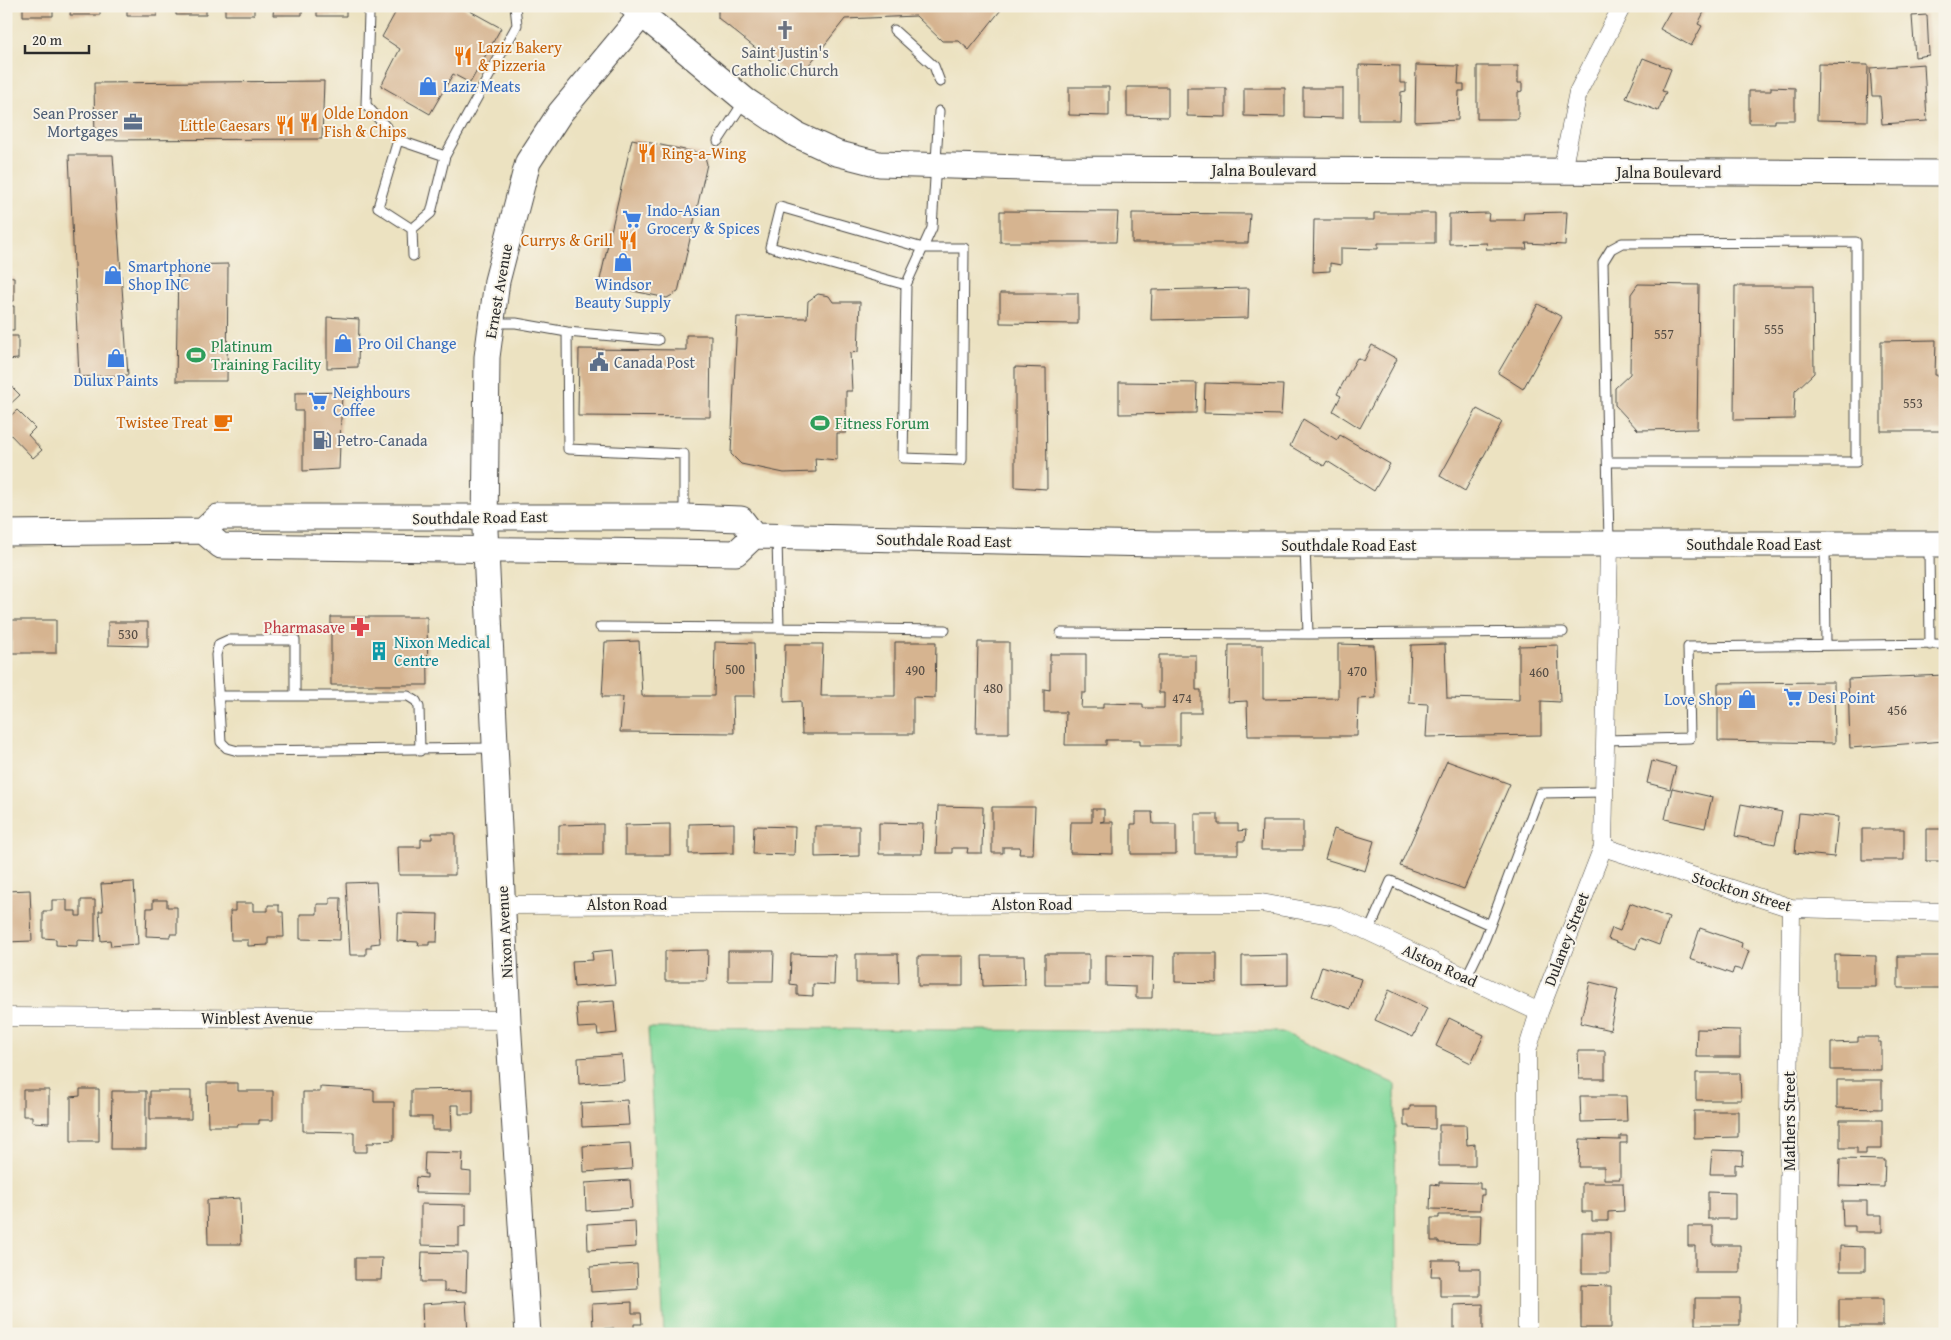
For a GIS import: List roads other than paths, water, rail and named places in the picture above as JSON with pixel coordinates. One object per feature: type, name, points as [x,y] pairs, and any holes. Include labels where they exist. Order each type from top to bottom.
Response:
[{"type":"street","points":[[1562,171],[1578,92],[1622,6]]},
{"type":"street","name":"Jalna Boulevard","points":[[641,9],[745,100],[797,134],[836,153],[879,164],[1066,169],[1945,173]]},
{"type":"street","name":"Ernest Avenue","points":[[485,532],[487,357],[497,281],[528,162],[560,113],[641,9]]},
{"type":"street","name":"Southdale Road East","points":[[6,533],[203,531],[218,517],[485,532],[736,553],[765,536],[1145,544],[1937,544]]},
{"type":"street","name":"Southdale Road East","points":[[485,532],[684,517],[741,519],[765,536]]},
{"type":"street","name":"Nixon Avenue","points":[[485,532],[508,1020],[528,1334]]},
{"type":"street","name":"Dulaney Street","points":[[1527,1334],[1527,1051],[1539,1012],[1603,847],[1609,544]]},
{"type":"street","name":"Stockton Street","points":[[1603,847],[1790,908],[1945,912]]},
{"type":"street","name":"Alston Road","points":[[503,905],[1261,903],[1336,916],[1539,1012]]},
{"type":"street","name":"Mathers Street","points":[[1787,1334],[1790,908]]},
{"type":"street","name":"Winblest Avenue","points":[[6,1017],[508,1020]]},
{"type":"lane","points":[[412,229],[431,214],[445,156],[517,25],[516,6]]},
{"type":"lane","points":[[369,14],[366,104],[398,140],[445,156]]},
{"type":"lane","points":[[894,30],[934,66],[940,82]]},
{"type":"lane","points":[[718,141],[745,100]]},
{"type":"lane","points":[[906,285],[770,246],[780,207],[923,248],[964,248],[962,460],[902,458],[906,285],[923,248],[932,228],[939,111]]},
{"type":"lane","points":[[398,140],[378,207],[412,229]]},
{"type":"lane","points":[[412,229],[413,256]]},
{"type":"lane","points":[[1608,462],[1856,462],[1856,242],[1622,243],[1611,249],[1603,262],[1609,544]]},
{"type":"lane","points":[[491,323],[516,323],[567,332],[658,340]]},
{"type":"lane","points":[[567,332],[568,449],[684,454],[684,517]]},
{"type":"lane","points":[[765,536],[779,628]]},
{"type":"lane","points":[[1825,544],[1826,645]]},
{"type":"lane","points":[[1930,645],[1937,544]]},
{"type":"lane","points":[[1305,545],[1308,634]]},
{"type":"lane","points":[[600,627],[945,630]]},
{"type":"lane","points":[[1060,633],[1563,632]]},
{"type":"lane","points":[[295,696],[295,640],[228,640],[219,644],[216,655],[221,742],[227,748],[238,751],[496,748]]},
{"type":"lane","points":[[1605,740],[1690,738],[1688,647],[1945,644]]},
{"type":"lane","points":[[218,696],[408,696],[416,701],[419,707],[420,750]]},
{"type":"lane","points":[[1466,978],[1490,925],[1540,793],[1604,792]]},
{"type":"lane","points":[[1369,931],[1390,881],[1490,925]]},
{"type":"place","name":"Saint Justin's Catholic Church","points":[[785,30]]},
{"type":"place","name":"Laziz Bakery & Pizzeria","points":[[463,56]]},
{"type":"place","name":"Laziz Meats","points":[[428,86]]},
{"type":"place","name":"Sean Prosser Mortgages","points":[[133,122]]},
{"type":"place","name":"Olde London Fish & Chips","points":[[309,122]]},
{"type":"place","name":"Little Caesars","points":[[285,125]]},
{"type":"place","name":"Ring-a-Wing","points":[[647,153]]},
{"type":"place","name":"Indo-Asian Grocery & Spices","points":[[632,219]]},
{"type":"place","name":"Currys & Grill","points":[[628,240]]},
{"type":"place","name":"Windsor Beauty Supply","points":[[623,262]]},
{"type":"place","name":"Smartphone Shop INC","points":[[113,275]]},
{"type":"place","name":"Pro Oil Change","points":[[343,343]]},
{"type":"place","name":"Platinum Training Facility","points":[[196,355]]},
{"type":"place","name":"Dulux Paints","points":[[116,358]]},
{"type":"place","name":"Canada Post","points":[[599,362]]},
{"type":"place","name":"Neighbours Coffee","points":[[318,401]]},
{"type":"place","name":"Twistee Treat","points":[[223,422]]},
{"type":"place","name":"Fitness Forum","points":[[820,423]]},
{"type":"place","name":"Petro-Canada","points":[[322,440]]},
{"type":"place","name":"Pharmasave","points":[[360,627]]},
{"type":"place","name":"Nixon Medical Centre","points":[[379,651]]},
{"type":"place","name":"Desi Point","points":[[1793,697]]},
{"type":"place","name":"Love Shop","points":[[1747,699]]}]
